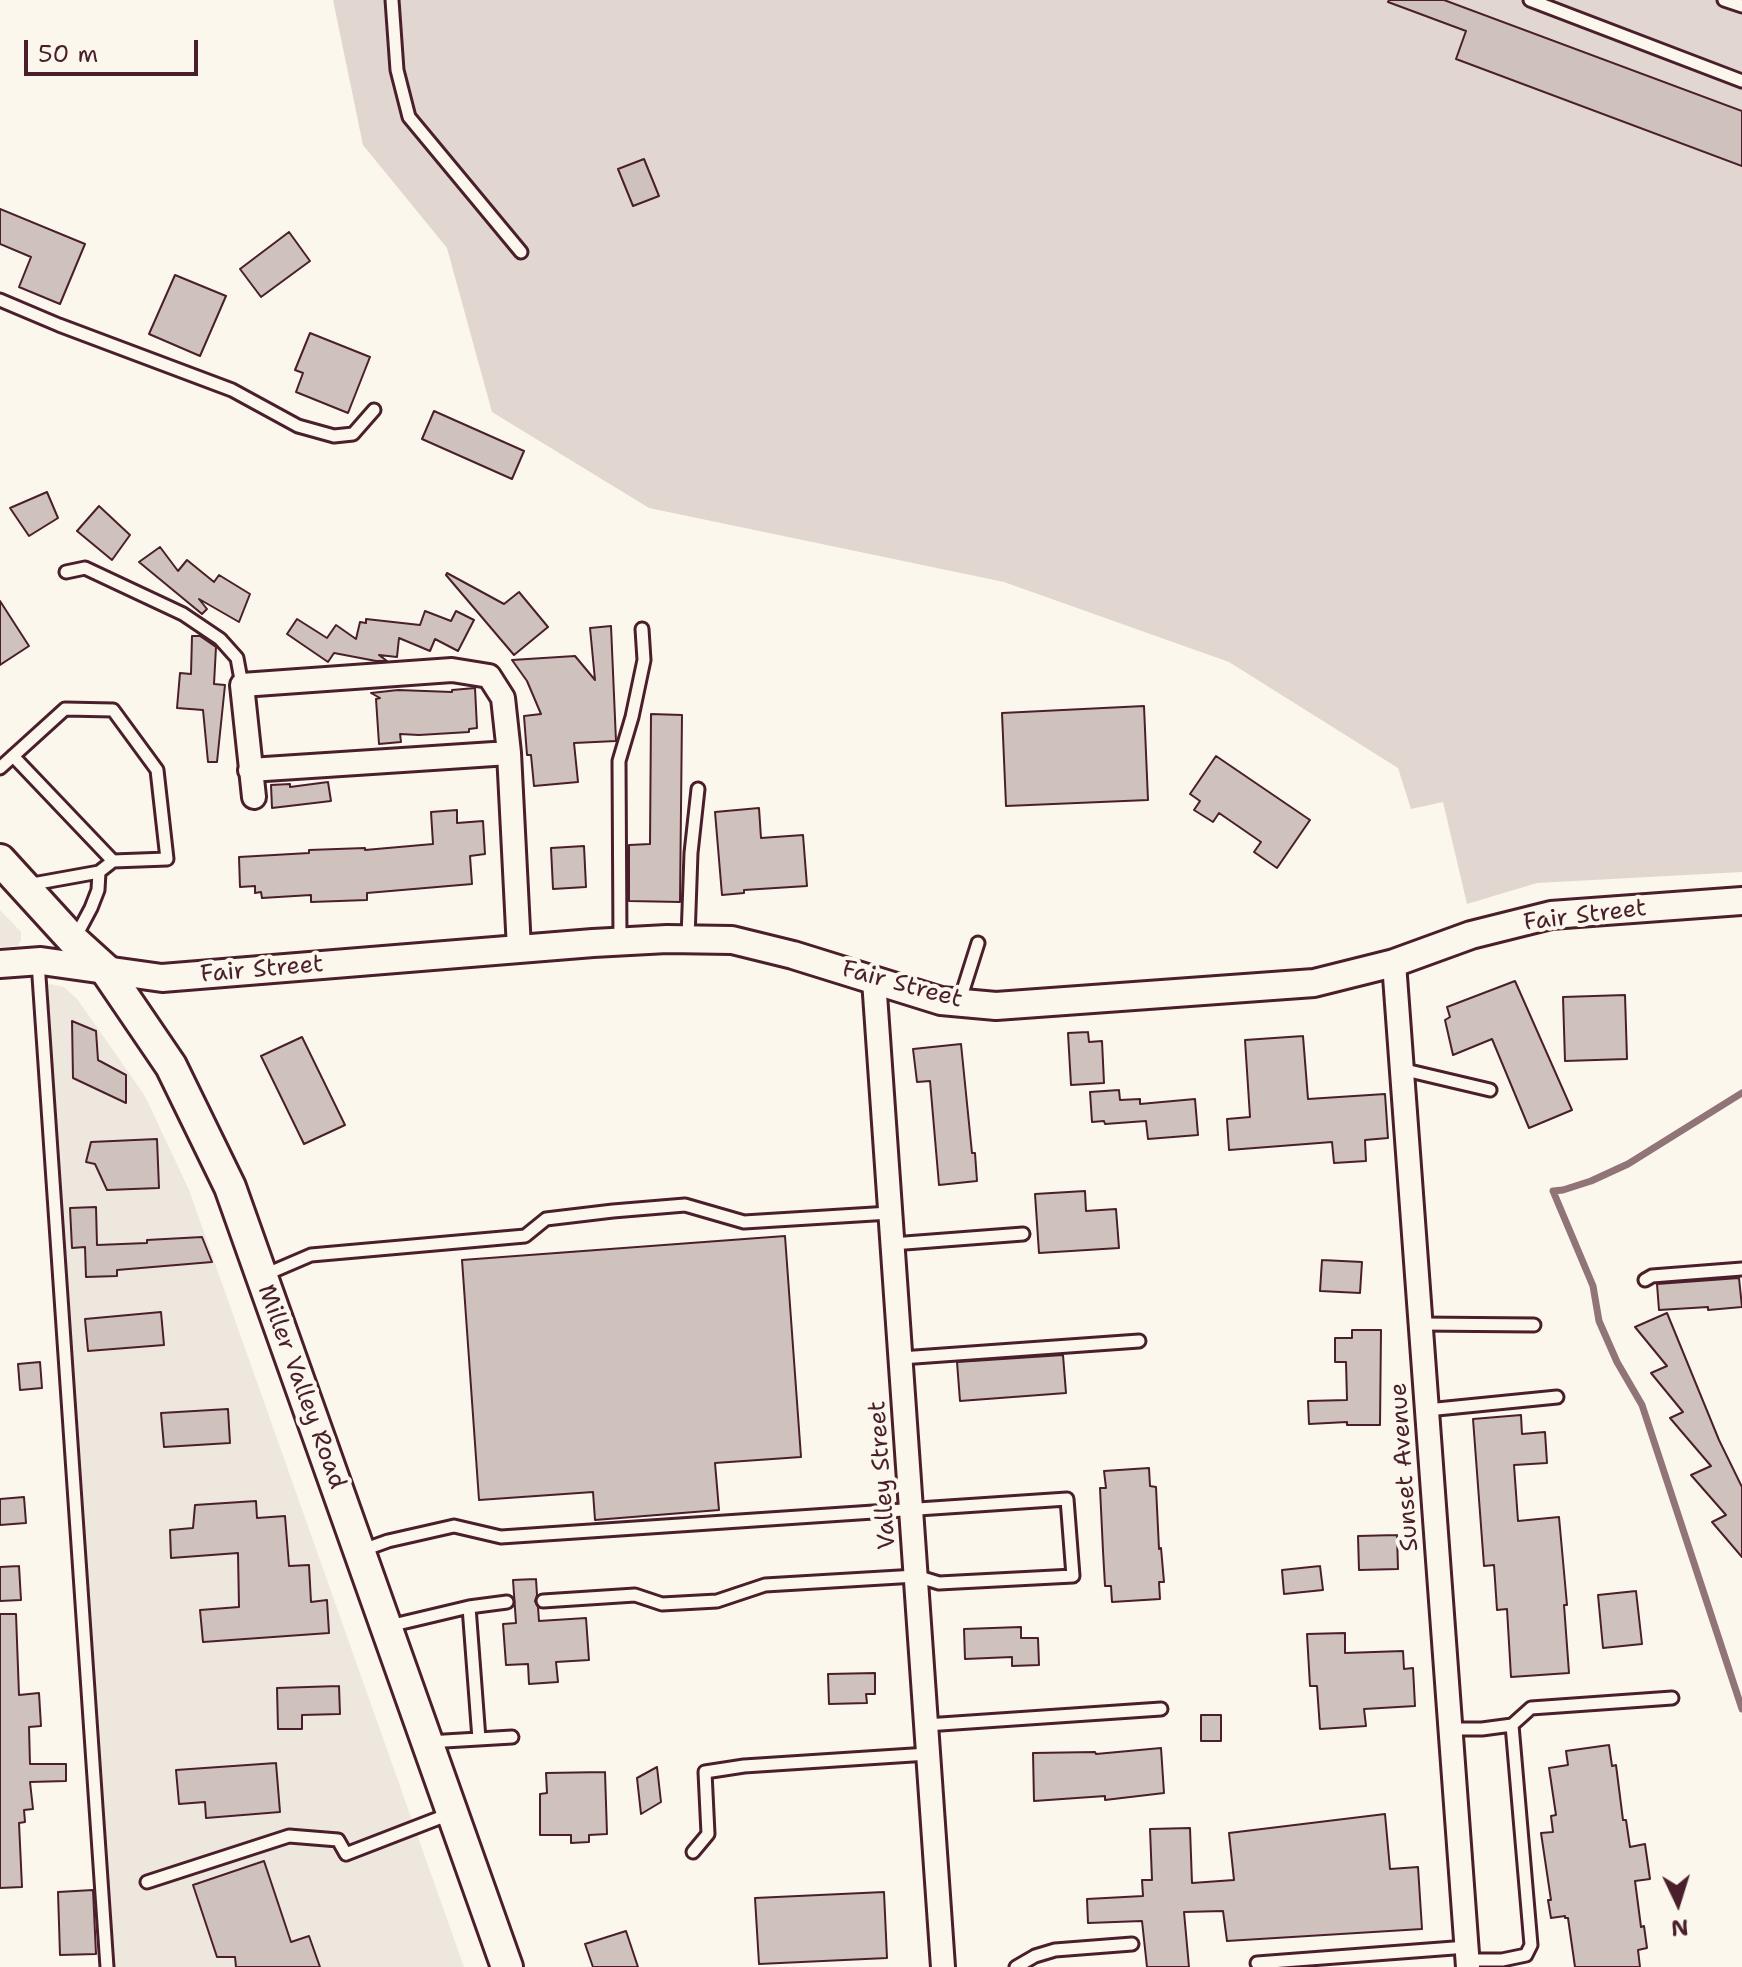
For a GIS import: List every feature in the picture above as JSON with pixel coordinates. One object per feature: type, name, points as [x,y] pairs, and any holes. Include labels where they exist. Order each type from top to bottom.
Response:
[{"type":"main road","name":"Miller Valley Road","points":[[0,860],[73,940],[105,969],[171,1066],[230,1187],[507,1967]]},
{"type":"street","points":[[254,797],[242,685],[452,670],[489,676],[503,698],[509,753],[519,949]]},
{"type":"street","points":[[250,770],[509,753]]},
{"type":"street","name":"Fair Street","points":[[0,964],[38,962],[162,978],[620,942],[732,940],[793,955],[941,1001],[996,1006],[1314,983],[1394,963],[1471,935],[1551,915],[1742,901]]},
{"type":"street","name":"Sunset Avenue","points":[[1394,963],[1467,1958]]},
{"type":"street","name":"Valley Street","points":[[874,980],[943,1967]]},
{"type":"lane","points":[[392,0],[397,70],[409,117],[521,252]]},
{"type":"lane","points":[[1530,0],[1742,81]]},
{"type":"lane","points":[[1724,0],[1742,6]]},
{"type":"lane","points":[[0,300],[232,390],[298,426],[334,436],[353,434],[374,410]]},
{"type":"lane","points":[[66,572],[85,568],[183,614],[220,639],[237,658],[242,685]]},
{"type":"lane","points":[[620,942],[619,761],[644,660],[642,629]]},
{"type":"lane","points":[[0,768],[65,709],[113,710],[157,770],[167,859],[113,861],[99,872],[24,886]]},
{"type":"lane","points":[[13,756],[113,861]]},
{"type":"lane","points":[[688,939],[691,853],[698,789]]},
{"type":"lane","points":[[73,940],[98,890],[99,872]]},
{"type":"lane","points":[[959,1003],[978,943]]},
{"type":"lane","points":[[38,962],[107,1967]]},
{"type":"lane","points":[[1401,1069],[1490,1090]]},
{"type":"lane","points":[[261,1276],[311,1255],[525,1236],[546,1219],[613,1211],[685,1205],[744,1222],[890,1213]]},
{"type":"lane","points":[[892,1244],[1023,1234]]},
{"type":"lane","points":[[1645,1280],[1652,1276],[1742,1269]]},
{"type":"lane","points":[[1420,1324],[1534,1325]]},
{"type":"lane","points":[[901,1358],[1139,1341]]},
{"type":"lane","points":[[1427,1410],[1557,1397]]},
{"type":"lane","points":[[359,1552],[388,1541],[454,1526],[501,1537],[1067,1499],[1073,1576],[939,1583],[916,1576],[765,1585],[717,1601],[662,1604],[635,1595],[543,1601]]},
{"type":"lane","points":[[386,1627],[469,1607],[507,1602]]},
{"type":"lane","points":[[469,1607],[479,1739]]},
{"type":"lane","points":[[1450,1729],[1512,1725],[1531,1708],[1672,1698]]},
{"type":"lane","points":[[926,1725],[1161,1709]]},
{"type":"lane","points":[[1257,1963],[1467,1958],[1502,1960],[1526,1955],[1531,1945],[1512,1725]]},
{"type":"lane","points":[[427,1743],[512,1737]]},
{"type":"lane","points":[[693,1852],[708,1834],[705,1772],[744,1766],[928,1754]]},
{"type":"lane","points":[[147,1882],[289,1836],[338,1840],[346,1854],[453,1813]]},
{"type":"lane","points":[[1016,1967],[1035,1956],[1055,1950],[1132,1944]]},
{"type":"shaded area","points":[[333,0],[1742,0],[1742,872],[1537,883],[1467,904],[1443,802],[1411,809],[1398,768],[1229,662],[1004,582],[649,508],[492,412],[447,248],[363,145]]},
{"type":"shaded area","points":[[0,910],[21,932],[18,946],[0,947]]},
{"type":"shaded area","points":[[36,981],[64,987],[78,1000],[145,1096],[189,1190],[464,1967],[102,1967]]},
{"type":"building","points":[[1389,0],[1444,0],[1742,111],[1742,166],[1456,59],[1466,31]]},
{"type":"building","points":[[644,159],[659,196],[633,206],[618,169]]},
{"type":"building","points":[[0,209],[85,244],[60,304],[19,287],[31,257],[0,244]]},
{"type":"building","points":[[289,232],[310,261],[261,297],[240,269]]},
{"type":"building","points":[[175,275],[226,296],[200,356],[149,334]]},
{"type":"building","points":[[310,333],[370,357],[348,413],[296,392],[303,373],[295,370]]},
{"type":"building","points":[[434,411],[524,451],[512,479],[422,439]]},
{"type":"building","points":[[47,492],[58,518],[29,536],[10,508]]},
{"type":"building","points":[[99,506],[130,535],[112,560],[77,531]]},
{"type":"building","points":[[160,547],[178,571],[187,560],[214,582],[219,575],[250,594],[239,622],[199,599],[207,609],[202,614],[139,562]]},
{"type":"building","points":[[447,573],[504,604],[519,592],[548,627],[514,655]]},
{"type":"building","points":[[0,601],[29,646],[0,665]]},
{"type":"building","points":[[425,611],[451,621],[456,611],[474,620],[458,651],[435,639],[430,651],[399,638],[397,657],[379,655],[387,661],[334,653],[328,662],[287,634],[297,619],[327,638],[336,625],[356,639],[360,622],[366,623],[366,619],[420,625]]},
{"type":"building","points":[[611,626],[616,741],[574,743],[578,782],[534,786],[531,755],[527,755],[524,716],[541,714],[527,681],[512,660],[575,656],[595,680],[590,628]]},
{"type":"building","points":[[192,636],[200,636],[216,647],[214,684],[225,685],[217,762],[208,762],[203,710],[177,708],[180,673],[191,674]]},
{"type":"building","points":[[475,688],[477,728],[469,729],[469,732],[400,734],[401,742],[379,744],[376,699],[380,698],[371,693],[398,690],[452,692]]},
{"type":"building","points":[[1144,706],[1148,800],[1006,806],[1002,713]]},
{"type":"building","points":[[651,714],[682,715],[680,902],[629,901],[629,845],[650,844]]},
{"type":"building","points":[[1216,756],[1310,820],[1277,868],[1254,852],[1261,842],[1219,813],[1213,822],[1194,810],[1200,801],[1190,794]]},
{"type":"building","points":[[328,782],[331,801],[272,808],[271,785],[290,784],[290,787]]},
{"type":"building","points":[[759,808],[761,838],[803,835],[807,886],[744,890],[744,893],[722,895],[715,812]]},
{"type":"building","points":[[457,810],[457,823],[483,821],[485,854],[470,856],[472,884],[367,893],[367,900],[311,902],[311,895],[262,898],[261,892],[255,893],[255,886],[240,887],[239,857],[433,844],[431,812]]},
{"type":"building","points":[[584,846],[586,887],[553,889],[551,848]]},
{"type":"building","points":[[1515,981],[1572,1110],[1529,1128],[1492,1039],[1453,1055],[1445,1020],[1450,1017],[1447,1007]]},
{"type":"building","points":[[1625,995],[1627,1059],[1565,1061],[1563,997]]},
{"type":"building","points":[[72,1021],[96,1031],[98,1060],[126,1075],[126,1103],[73,1078]]},
{"type":"building","points":[[1088,1032],[1089,1042],[1102,1041],[1104,1083],[1071,1085],[1068,1033]]},
{"type":"building","points":[[1303,1036],[1308,1099],[1385,1094],[1388,1138],[1365,1140],[1366,1161],[1334,1163],[1332,1142],[1229,1150],[1227,1119],[1250,1117],[1245,1040]]},
{"type":"building","points":[[302,1037],[345,1125],[304,1144],[261,1056]]},
{"type":"building","points":[[961,1044],[977,1181],[939,1185],[930,1081],[917,1082],[913,1049]]},
{"type":"building","points":[[1119,1090],[1120,1100],[1140,1099],[1140,1104],[1195,1099],[1198,1135],[1148,1139],[1146,1121],[1092,1122],[1090,1092]]},
{"type":"building","points":[[157,1139],[159,1188],[107,1190],[95,1164],[86,1162],[91,1142]]},
{"type":"building","points":[[1085,1191],[1086,1211],[1116,1209],[1119,1248],[1039,1253],[1035,1194]]},
{"type":"building","points":[[96,1207],[97,1245],[202,1237],[212,1262],[117,1270],[117,1276],[86,1277],[85,1247],[72,1248],[70,1208]]},
{"type":"building","points":[[785,1236],[801,1457],[715,1463],[719,1510],[595,1520],[593,1492],[479,1500],[462,1260]]},
{"type":"building","points":[[1322,1260],[1362,1262],[1360,1293],[1320,1291]]},
{"type":"building","points":[[1739,1278],[1742,1307],[1659,1310],[1657,1284]]},
{"type":"building","points":[[161,1312],[164,1345],[88,1351],[85,1319]]},
{"type":"building","points":[[1667,1313],[1719,1440],[1742,1487],[1742,1557],[1712,1522],[1726,1515],[1691,1475],[1711,1466],[1670,1418],[1683,1412],[1651,1373],[1667,1366],[1635,1327]]},
{"type":"building","points":[[1352,1330],[1381,1330],[1380,1425],[1347,1425],[1347,1422],[1309,1424],[1308,1401],[1347,1400],[1346,1362],[1335,1362],[1335,1338],[1352,1338]]},
{"type":"building","points":[[1063,1355],[1066,1393],[960,1401],[957,1362]]},
{"type":"building","points":[[40,1362],[42,1388],[20,1390],[18,1364]]},
{"type":"building","points":[[228,1409],[230,1443],[164,1447],[161,1413]]},
{"type":"building","points":[[1521,1415],[1522,1434],[1545,1432],[1547,1463],[1514,1465],[1518,1521],[1559,1517],[1569,1673],[1511,1677],[1507,1609],[1497,1610],[1494,1565],[1484,1566],[1473,1419]]},
{"type":"building","points":[[1149,1468],[1150,1486],[1156,1487],[1164,1582],[1159,1582],[1160,1599],[1112,1602],[1111,1586],[1105,1586],[1100,1488],[1106,1488],[1104,1471]]},
{"type":"building","points":[[24,1497],[26,1523],[0,1525],[0,1499]]},
{"type":"building","points":[[256,1501],[257,1518],[285,1516],[289,1566],[309,1565],[311,1602],[327,1600],[329,1633],[203,1642],[200,1610],[239,1607],[238,1553],[171,1558],[170,1530],[193,1528],[195,1505]]},
{"type":"building","points":[[1397,1535],[1398,1569],[1359,1570],[1358,1536]]},
{"type":"building","points":[[19,1566],[21,1600],[0,1601],[0,1567]]},
{"type":"building","points":[[1320,1566],[1323,1590],[1284,1594],[1282,1570]]},
{"type":"building","points":[[536,1579],[535,1601],[539,1621],[586,1618],[589,1660],[556,1662],[558,1682],[529,1684],[528,1664],[506,1665],[503,1624],[516,1623],[513,1580]]},
{"type":"building","points":[[1636,1591],[1642,1644],[1603,1648],[1598,1595]]},
{"type":"building","points":[[0,1614],[16,1614],[19,1695],[39,1693],[41,1726],[29,1727],[30,1764],[66,1764],[66,1781],[30,1782],[33,1809],[24,1810],[25,1822],[19,1823],[22,1887],[0,1888]]},
{"type":"building","points":[[1021,1627],[1021,1638],[1038,1638],[1039,1665],[1012,1666],[1012,1657],[965,1659],[964,1629]]},
{"type":"building","points":[[1345,1633],[1345,1653],[1403,1651],[1404,1669],[1413,1668],[1415,1706],[1364,1709],[1366,1726],[1320,1729],[1317,1686],[1310,1686],[1307,1634]]},
{"type":"building","points":[[875,1673],[875,1694],[866,1694],[867,1703],[829,1704],[828,1674]]},
{"type":"building","points":[[339,1686],[340,1714],[302,1715],[302,1729],[278,1729],[277,1688]]},
{"type":"building","points":[[1201,1715],[1221,1715],[1221,1741],[1201,1741]]},
{"type":"building","points":[[1609,1745],[1612,1766],[1616,1765],[1630,1847],[1645,1844],[1650,1879],[1635,1881],[1647,1948],[1638,1950],[1640,1967],[1575,1967],[1568,1918],[1551,1918],[1548,1900],[1551,1900],[1541,1833],[1553,1832],[1551,1816],[1556,1815],[1549,1768],[1568,1765],[1566,1751]]},
{"type":"building","points":[[1161,1748],[1164,1793],[1105,1800],[1105,1796],[1034,1801],[1033,1753],[1096,1754]]},
{"type":"building","points":[[276,1763],[280,1812],[206,1818],[205,1802],[179,1804],[176,1770]]},
{"type":"building","points":[[657,1767],[661,1802],[641,1814],[637,1778]]},
{"type":"building","points":[[605,1772],[607,1834],[589,1835],[589,1842],[571,1843],[571,1835],[540,1835],[540,1794],[547,1793],[546,1773]]},
{"type":"building","points":[[1385,1814],[1390,1869],[1418,1867],[1422,1929],[1227,1941],[1223,1911],[1184,1912],[1189,1967],[1147,1967],[1142,1921],[1088,1923],[1087,1899],[1143,1896],[1142,1880],[1152,1880],[1150,1829],[1190,1828],[1192,1883],[1234,1880],[1229,1833]]},
{"type":"building","points":[[264,1861],[291,1942],[309,1936],[320,1967],[236,1967],[235,1957],[217,1957],[193,1885]]},
{"type":"building","points":[[93,1890],[96,1954],[60,1955],[58,1892]]},
{"type":"building","points":[[884,1892],[887,1958],[759,1964],[755,1898]]},
{"type":"building","points":[[626,1931],[638,1967],[593,1967],[585,1944]]},
{"type":"waterway","points":[[1742,1093],[1628,1164],[1591,1181],[1553,1191],[1593,1286],[1599,1321],[1617,1362],[1642,1405],[1742,1709]]}]
